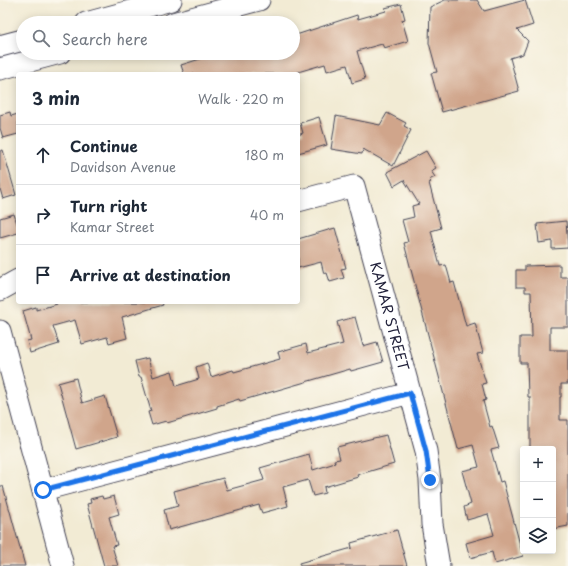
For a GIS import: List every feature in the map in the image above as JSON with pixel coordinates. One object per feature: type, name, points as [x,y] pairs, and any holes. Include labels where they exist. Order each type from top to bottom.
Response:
[{"type":"street","points":[[112,16],[171,0]]},
{"type":"street","points":[[199,16],[259,0]]},
{"type":"street","points":[[0,46],[16,42]]},
{"type":"street","points":[[0,69],[34,60]]},
{"type":"street","name":"KAMAR STREET","points":[[300,200],[354,186],[426,451],[430,480],[432,524],[438,566]]},
{"type":"street","points":[[0,290],[16,281]]},
{"type":"street","points":[[0,331],[63,566]]},
{"type":"street","points":[[43,490],[410,393]]},
{"type":"building","points":[[445,0],[477,0],[484,11],[525,0],[533,25],[517,30],[528,41],[523,54],[510,58],[519,91],[442,112],[431,73],[437,72],[429,43],[430,7]]},
{"type":"building","points":[[401,4],[405,19],[402,20],[408,41],[384,48],[382,44],[357,51],[365,79],[352,83],[347,65],[327,71],[325,64],[298,72],[183,72],[181,65],[197,60],[300,60],[300,34],[357,15],[358,19],[386,11],[385,8]]},
{"type":"building","points":[[10,112],[11,116],[16,115],[16,135],[3,138],[0,128],[0,115]]},
{"type":"building","points":[[387,113],[406,123],[404,126],[411,130],[393,166],[363,149],[362,154],[331,149],[336,116],[380,125]]},
{"type":"building","points":[[319,117],[327,145],[300,152],[300,134],[303,133],[300,123]]},
{"type":"building","points":[[3,150],[16,195],[3,199],[0,189],[0,151]]},
{"type":"building","points":[[426,151],[436,168],[431,171],[435,177],[429,180],[431,182],[429,183],[441,228],[431,231],[440,266],[446,265],[451,283],[454,282],[466,326],[475,323],[483,353],[477,354],[486,383],[482,384],[486,400],[483,401],[490,427],[492,426],[499,448],[491,450],[500,482],[503,481],[520,545],[520,554],[522,554],[523,556],[495,564],[492,552],[470,558],[466,543],[494,535],[488,514],[467,520],[464,507],[471,504],[462,471],[479,467],[473,445],[458,449],[404,243],[408,242],[402,220],[414,217],[412,206],[419,204],[404,180],[394,186],[387,172]]},
{"type":"building","points":[[14,214],[16,220],[16,234],[0,238],[0,218]]},
{"type":"building","points":[[566,221],[568,248],[552,249],[552,241],[539,243],[537,224]]},
{"type":"building","points":[[335,228],[346,268],[341,269],[344,278],[330,282],[327,273],[324,274],[321,262],[300,267],[300,238]]},
{"type":"building","points":[[560,265],[560,277],[568,277],[568,327],[550,327],[550,350],[568,350],[568,384],[561,384],[560,420],[568,420],[568,526],[556,528],[556,446],[530,446],[530,397],[528,397],[527,363],[520,363],[520,337],[532,337],[531,292],[525,292],[525,287],[516,287],[516,270],[525,270],[525,266]]},
{"type":"building","points":[[57,304],[163,305],[122,317],[127,338],[109,343],[107,337],[82,344],[75,320],[53,326],[59,344],[30,353],[27,341],[31,340],[23,311],[36,307],[36,310]]},
{"type":"building","points":[[355,317],[363,346],[377,342],[383,362],[351,371],[350,369],[240,401],[239,399],[217,406],[217,408],[167,423],[166,421],[152,425],[148,412],[151,411],[135,361],[148,358],[153,377],[172,371],[176,386],[199,379],[196,367],[207,363],[211,377],[233,370],[234,372],[280,359],[278,352],[306,344],[308,353],[343,344],[337,322]]},
{"type":"building","points":[[76,378],[82,403],[105,396],[117,437],[76,449],[58,383]]},
{"type":"building","points":[[386,435],[394,464],[324,487],[325,493],[313,496],[308,480],[283,487],[288,506],[262,513],[259,505],[169,530],[164,510],[178,506],[174,491],[223,478],[227,490],[264,480],[260,468],[309,454],[313,470],[335,463],[334,460],[340,459],[337,447]]},
{"type":"building","points":[[0,486],[3,486],[25,566],[0,566]]},
{"type":"building","points":[[102,496],[103,499],[114,496],[119,514],[109,517],[117,545],[112,546],[118,566],[104,566],[87,504],[91,503],[90,499]]},
{"type":"building","points":[[397,530],[407,566],[300,566],[299,563],[352,548],[351,543]]},
{"type":"route","points":[[43,490],[410,393],[426,451],[430,480]]}]
